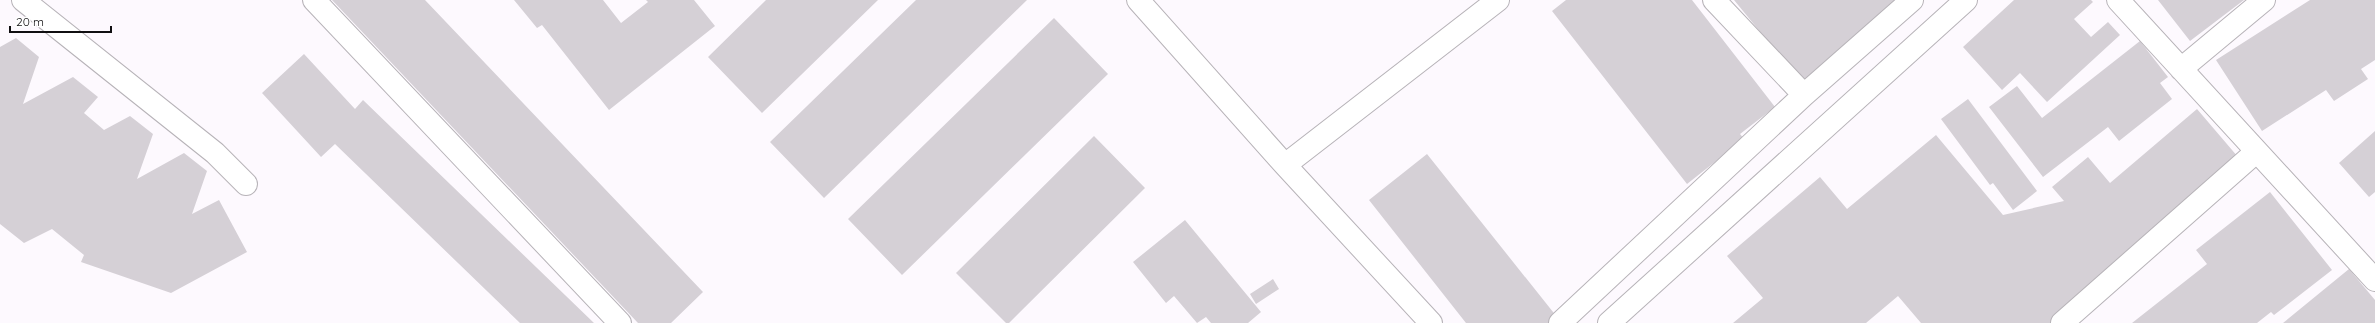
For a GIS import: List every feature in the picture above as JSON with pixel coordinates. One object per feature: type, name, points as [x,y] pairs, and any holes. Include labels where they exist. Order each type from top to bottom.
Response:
[{"type":"street","points":[[23,0],[215,152],[246,184]]},
{"type":"street","points":[[314,0],[620,323]]},
{"type":"street","points":[[1138,0],[1285,165],[1431,323]]},
{"type":"street","points":[[1285,165],[1498,0]]},
{"type":"street","points":[[1714,0],[1804,95]]},
{"type":"street","points":[[1560,323],[1804,95],[1912,0]]},
{"type":"street","points":[[1609,323],[1966,0]]},
{"type":"street","points":[[2118,0],[2375,280]]},
{"type":"street","points":[[2181,69],[2264,0]]},
{"type":"street","points":[[2062,323],[2256,152]]},
{"type":"building","points":[[332,0],[425,0],[703,292],[671,323],[638,323]]},
{"type":"building","points":[[514,0],[603,0],[621,23],[648,2],[646,0],[694,0],[715,26],[609,110],[542,25],[537,28]]},
{"type":"building","points":[[766,0],[878,0],[762,113],[708,57]]},
{"type":"building","points":[[916,0],[1027,0],[824,198],[770,142]]},
{"type":"building","points":[[1566,0],[1692,0],[1775,107],[1740,134],[1744,139],[1687,184],[1552,11]]},
{"type":"building","points":[[1734,0],[1904,0],[1803,84]]},
{"type":"building","points":[[2014,0],[2091,0],[2093,2],[2074,19],[2091,37],[2108,22],[2120,35],[2047,102],[2020,73],[2002,90],[1963,47]]},
{"type":"building","points":[[2158,0],[2244,0],[2190,41]]},
{"type":"building","points":[[2310,0],[2375,0],[2375,60],[2361,69],[2368,79],[2334,101],[2326,90],[2262,131],[2216,60]]},
{"type":"building","points":[[1054,18],[1108,74],[902,275],[848,219]]},
{"type":"building","points":[[16,38],[39,57],[23,104],[73,77],[98,97],[84,113],[104,130],[130,116],[153,134],[137,179],[184,153],[207,171],[192,214],[219,200],[247,252],[171,293],[81,262],[84,255],[52,229],[24,243],[0,224],[0,47]]},
{"type":"building","points":[[2140,41],[2168,77],[2160,83],[2172,99],[2119,141],[2108,127],[2043,177],[1989,107],[2017,86],[2042,118]]},
{"type":"building","points":[[304,54],[355,109],[363,100],[594,323],[520,323],[335,144],[321,157],[262,93]]},
{"type":"building","points":[[1968,99],[2037,191],[2013,210],[1993,183],[1990,185],[1941,119]]},
{"type":"building","points":[[2197,109],[2244,164],[2246,176],[2073,323],[1921,323],[1898,296],[1866,323],[1733,323],[1763,298],[1727,256],[1820,177],[1847,209],[1936,135],[2003,215],[2064,201],[2052,187],[2088,157],[2110,183]]},
{"type":"building","points":[[2375,131],[2375,192],[2369,197],[2339,163]]},
{"type":"building","points":[[1094,136],[1145,188],[1009,323],[1006,323],[956,273]]},
{"type":"building","points":[[1427,154],[1557,317],[1550,323],[1466,323],[1369,200]]},
{"type":"building","points":[[2270,192],[2332,270],[2274,315],[2271,312],[2257,323],[2132,323],[2207,264],[2196,250]]},
{"type":"building","points":[[1185,220],[1261,312],[1248,323],[1211,323],[1206,317],[1197,323],[1174,296],[1166,303],[1133,262]]},
{"type":"building","points":[[2349,269],[2375,300],[2375,323],[2283,323]]},
{"type":"building","points":[[1273,279],[1279,289],[1256,304],[1250,294]]}]
